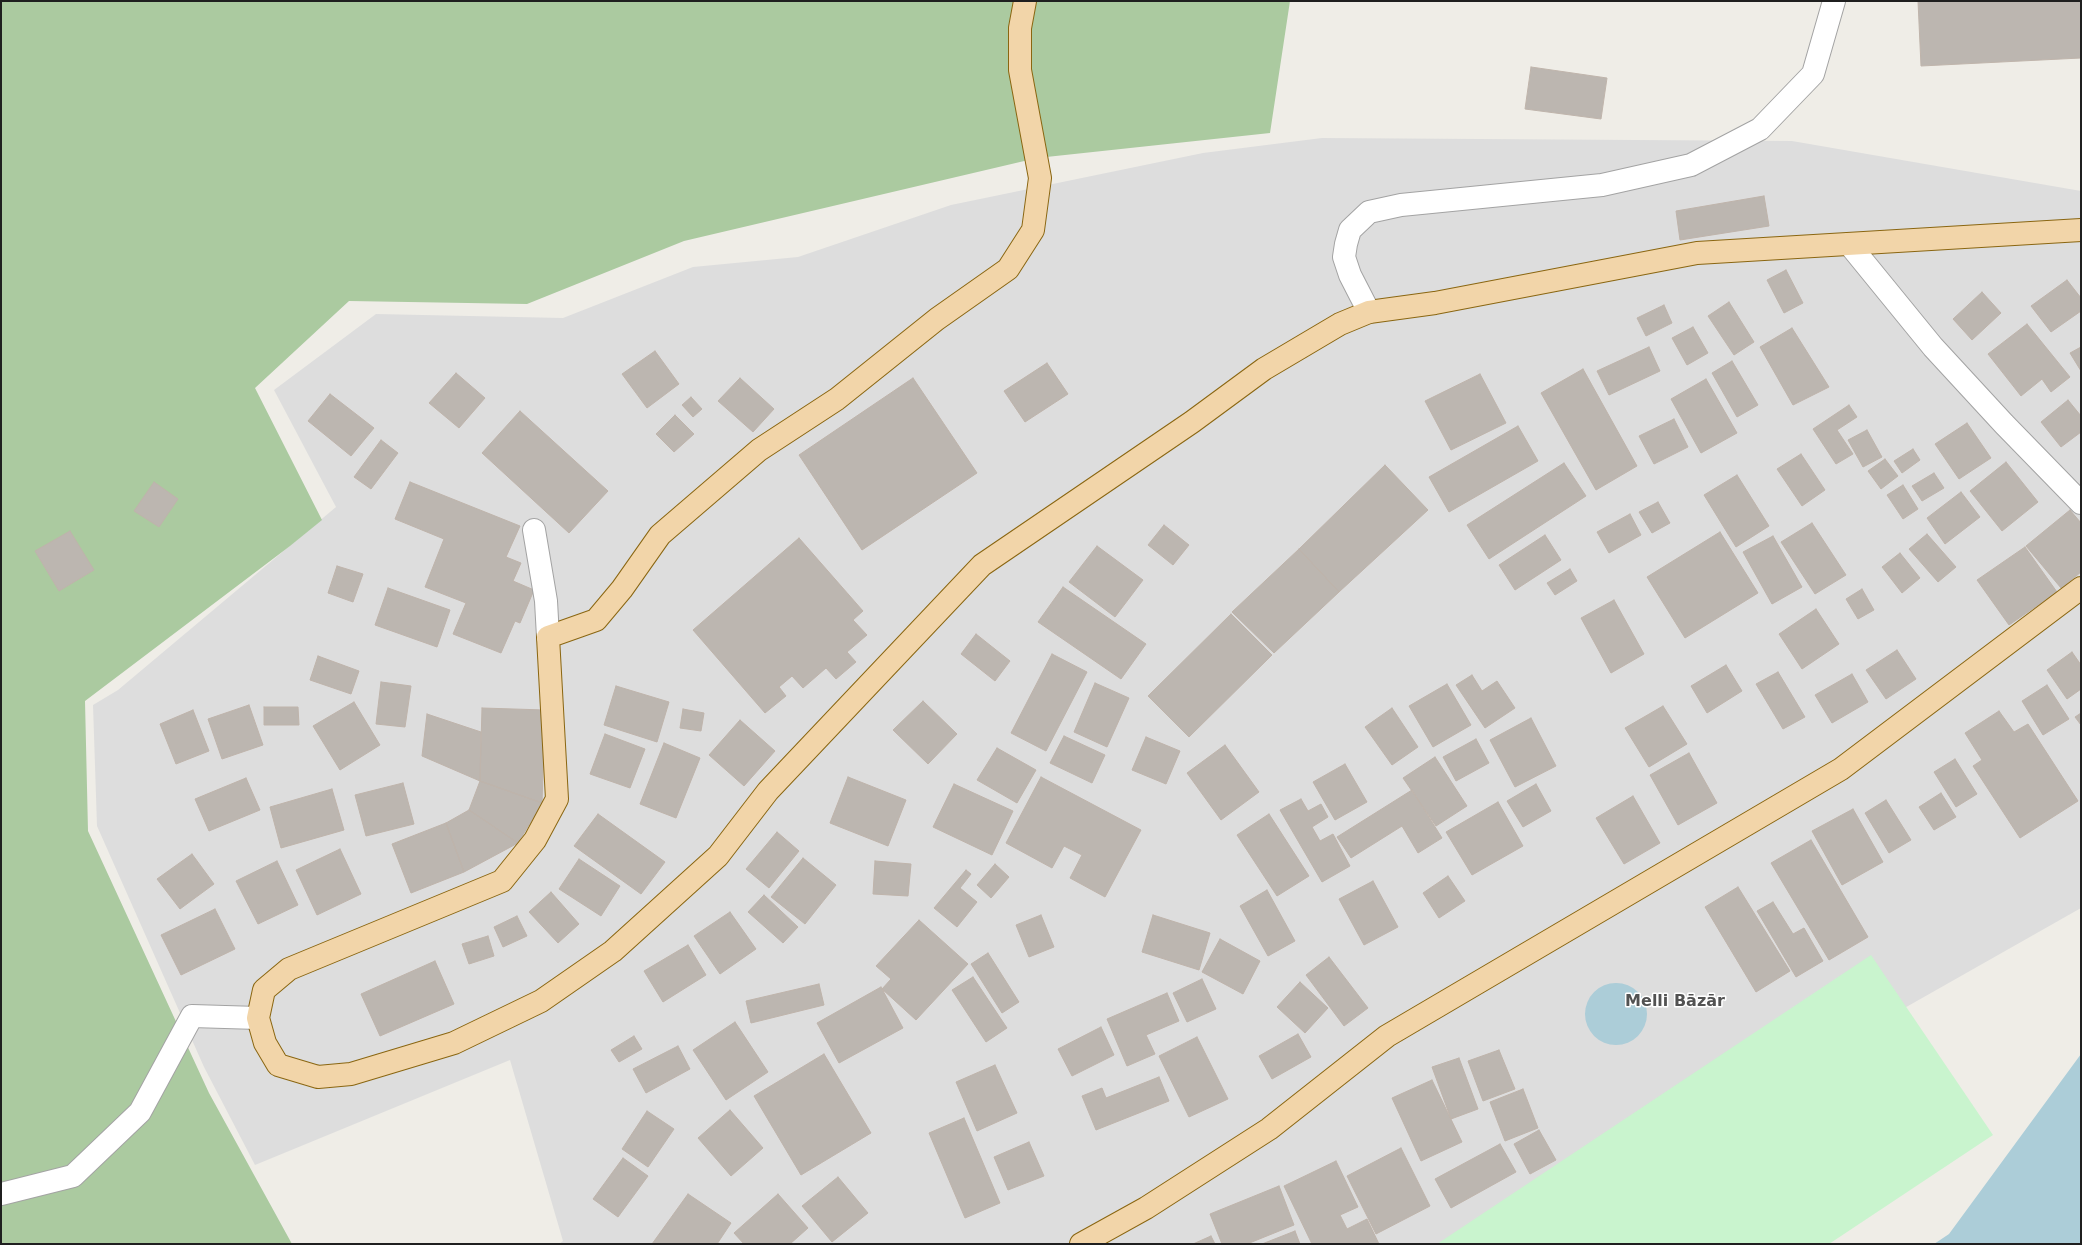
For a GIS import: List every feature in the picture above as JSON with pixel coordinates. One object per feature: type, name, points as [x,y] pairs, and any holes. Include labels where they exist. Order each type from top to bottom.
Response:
[{"type":"main road","points":[[1025,1],[1020,28],[1020,70],[1040,178],[1033,230],[1008,269],[937,319],[837,398],[759,450],[747,460],[660,535],[622,589],[596,620],[548,637],[557,799],[535,840],[502,881],[289,969],[264,990],[258,1018],[265,1042],[278,1065],[318,1078],[351,1074],[454,1042],[541,1001],[613,952],[718,856],[768,791],[982,565],[1192,422],[1264,369],[1340,324],[1369,312],[1435,303],[1697,253],[2081,230]]},
{"type":"main road","points":[[1081,1244],[1146,1208],[1269,1129],[1387,1036],[1841,769],[2081,588]]},
{"type":"street","points":[[1369,312],[1350,275],[1344,257],[1350,230],[1369,212],[1401,205],[1602,185],[1691,165],[1760,129],[1813,74],[1834,1]]},
{"type":"street","points":[[1849,244],[1933,347],[2004,424],[2081,503]]},
{"type":"street","points":[[534,530],[546,601],[548,637]]},
{"type":"street","points":[[1,1194],[73,1176],[140,1112],[192,1016],[258,1018]]},
{"type":"shaded area","points":[[1322,138],[1792,141],[2081,191],[2081,908],[1488,1244],[559,1244],[563,1241],[510,1060],[255,1165],[204,1067],[97,826],[93,705],[118,690],[336,507],[274,390],[376,314],[563,318],[693,267],[798,257],[951,205],[1203,153]]},
{"type":"green space","points":[[1,1],[1290,1],[1270,133],[1037,158],[684,241],[527,304],[349,301],[255,388],[322,520],[290,546],[85,701],[88,831],[209,1093],[292,1244],[1,1244]]},
{"type":"green space","points":[[1871,955],[1993,1135],[1829,1244],[1437,1244]]},
{"type":"water","points":[[1616,983],[1628,985],[1638,992],[1645,1002],[1647,1014],[1645,1026],[1638,1036],[1628,1043],[1616,1045],[1604,1043],[1594,1036],[1587,1026],[1585,1014],[1587,1002],[1594,992],[1604,985]]},
{"type":"water","points":[[2081,1054],[2081,1244],[1934,1244],[1949,1234]]},
{"type":"building","points":[[1918,1],[2081,1],[2081,58],[1921,66]]},
{"type":"building","points":[[1531,67],[1607,78],[1601,119],[1525,109]]},
{"type":"building","points":[[1764,196],[1769,226],[1680,240],[1676,211]]},
{"type":"building","points":[[1786,270],[1803,303],[1784,313],[1767,280]]},
{"type":"building","points":[[2067,280],[2081,298],[2081,311],[2051,332],[2031,306]]},
{"type":"building","points":[[1982,292],[2001,313],[1972,340],[1953,319]]},
{"type":"building","points":[[1729,302],[1754,342],[1734,355],[1708,316]]},
{"type":"building","points":[[1664,305],[1672,323],[1646,336],[1637,318]]},
{"type":"building","points":[[2027,324],[2070,377],[2051,392],[2042,379],[2021,396],[1988,354]]},
{"type":"building","points":[[1693,327],[1708,353],[1687,365],[1672,338]]},
{"type":"building","points":[[1792,328],[1829,387],[1793,405],[1760,347]]},
{"type":"building","points":[[1649,347],[1660,371],[1609,395],[1597,371]]},
{"type":"building","points":[[2081,347],[2081,371],[2070,353]]},
{"type":"building","points":[[655,351],[679,384],[647,408],[622,374]]},
{"type":"building","points":[[1732,361],[1758,405],[1737,417],[1712,373]]},
{"type":"building","points":[[1047,363],[1068,394],[1025,422],[1004,391]]},
{"type":"building","points":[[1583,369],[1637,466],[1596,490],[1541,393]]},
{"type":"building","points":[[456,373],[485,398],[459,428],[429,403]]},
{"type":"building","points":[[1480,374],[1506,423],[1451,450],[1425,401]]},
{"type":"building","points":[[740,378],[774,409],[753,432],[718,401]]},
{"type":"building","points":[[913,378],[977,473],[862,550],[799,455]]},
{"type":"building","points":[[1706,379],[1737,433],[1701,453],[1671,399]]},
{"type":"building","points":[[330,394],[374,428],[351,456],[308,421]]},
{"type":"building","points":[[691,397],[702,409],[693,417],[682,405]]},
{"type":"building","points":[[2068,400],[2081,416],[2081,432],[2061,447],[2041,422]]},
{"type":"building","points":[[1849,405],[1857,417],[1837,430],[1853,454],[1836,464],[1813,429]]},
{"type":"building","points":[[520,411],[608,491],[569,533],[482,453]]},
{"type":"building","points":[[675,415],[694,434],[674,452],[656,434]]},
{"type":"building","points":[[1674,419],[1688,447],[1654,464],[1639,436]]},
{"type":"building","points":[[1967,423],[1991,458],[1959,479],[1935,444]]},
{"type":"building","points":[[1518,426],[1538,461],[1449,512],[1429,477]]},
{"type":"building","points":[[1867,430],[1882,457],[1863,467],[1848,440]]},
{"type":"building","points":[[381,440],[398,453],[371,489],[354,477]]},
{"type":"building","points":[[1913,449],[1920,460],[1902,473],[1894,461]]},
{"type":"building","points":[[1801,454],[1825,490],[1802,506],[1777,469]]},
{"type":"building","points":[[1885,459],[1898,476],[1881,489],[1868,471]]},
{"type":"building","points":[[2006,462],[2038,502],[2002,531],[1970,491]]},
{"type":"building","points":[[1564,463],[1586,496],[1489,559],[1467,525]]},
{"type":"building","points":[[1385,465],[1428,510],[1339,592],[1299,549]]},
{"type":"building","points":[[1934,473],[1944,488],[1922,501],[1912,486]]},
{"type":"building","points":[[1737,475],[1769,526],[1736,547],[1704,495]]},
{"type":"building","points":[[154,482],[178,499],[159,527],[134,511]]},
{"type":"building","points":[[410,482],[520,526],[506,557],[521,563],[513,581],[534,590],[520,623],[515,621],[501,653],[453,634],[466,603],[425,587],[444,539],[395,519]]},
{"type":"building","points":[[1903,485],[1918,509],[1903,519],[1887,495]]},
{"type":"building","points":[[1961,492],[1980,517],[1945,544],[1927,518]]},
{"type":"building","points":[[1658,502],[1670,523],[1652,533],[1639,512]]},
{"type":"building","points":[[2070,510],[2081,523],[2081,572],[2061,588],[2026,546]]},
{"type":"building","points":[[1630,514],[1641,535],[1609,553],[1597,532]]},
{"type":"building","points":[[1812,523],[1846,575],[1815,594],[1781,542]]},
{"type":"building","points":[[1164,525],[1189,545],[1173,565],[1148,545]]},
{"type":"building","points":[[70,531],[94,570],[59,591],[35,551]]},
{"type":"building","points":[[1720,532],[1758,593],[1685,638],[1647,577]]},
{"type":"building","points":[[1927,534],[1956,567],[1938,582],[1909,549]]},
{"type":"building","points":[[1545,535],[1561,560],[1515,590],[1499,565]]},
{"type":"building","points":[[1773,536],[1802,587],[1772,604],[1743,552]]},
{"type":"building","points":[[799,538],[863,611],[853,620],[867,635],[847,652],[856,662],[836,679],[826,668],[803,688],[792,676],[779,687],[786,696],[765,713],[693,630]]},
{"type":"building","points":[[1097,546],[1143,580],[1115,617],[1069,582]]},
{"type":"building","points":[[2025,547],[2057,592],[2009,625],[1977,580]]},
{"type":"building","points":[[1299,549],[1339,592],[1274,653],[1232,612]]},
{"type":"building","points":[[1900,553],[1920,578],[1902,593],[1882,567]]},
{"type":"building","points":[[337,566],[363,574],[353,602],[328,593]]},
{"type":"building","points":[[1570,569],[1577,581],[1555,595],[1547,583]]},
{"type":"building","points":[[1063,587],[1146,644],[1121,679],[1038,622]]},
{"type":"building","points":[[388,588],[450,610],[437,647],[375,625]]},
{"type":"building","points":[[1862,589],[1874,610],[1858,619],[1846,599]]},
{"type":"building","points":[[1614,600],[1644,654],[1611,673],[1581,618]]},
{"type":"building","points":[[1816,609],[1839,644],[1802,669],[1779,634]]},
{"type":"building","points":[[1231,614],[1272,655],[1189,737],[1148,696]]},
{"type":"building","points":[[976,634],[1010,661],[995,681],[961,654]]},
{"type":"building","points":[[1897,650],[1916,679],[1886,699],[1866,670]]},
{"type":"building","points":[[2072,652],[2081,665],[2081,689],[2067,699],[2047,670]]},
{"type":"building","points":[[1052,654],[1087,672],[1046,751],[1011,733]]},
{"type":"building","points":[[318,656],[359,671],[351,694],[310,680]]},
{"type":"building","points":[[1726,665],[1742,691],[1707,713],[1691,686]]},
{"type":"building","points":[[1778,672],[1805,717],[1783,729],[1756,684]]},
{"type":"building","points":[[1852,674],[1868,702],[1832,723],[1815,695]]},
{"type":"building","points":[[1472,675],[1482,691],[1497,681],[1515,708],[1485,728],[1456,685]]},
{"type":"building","points":[[381,682],[411,686],[405,727],[376,724]]},
{"type":"building","points":[[1095,683],[1129,698],[1107,747],[1074,732]]},
{"type":"building","points":[[1447,684],[1471,725],[1433,747],[1409,706]]},
{"type":"building","points":[[2047,685],[2069,719],[2043,735],[2022,701]]},
{"type":"building","points":[[616,686],[669,702],[657,742],[604,725]]},
{"type":"building","points":[[923,701],[957,734],[928,764],[893,730]]},
{"type":"building","points":[[354,702],[380,745],[340,770],[313,726]]},
{"type":"building","points":[[249,705],[263,745],[222,759],[208,719]]},
{"type":"building","points":[[1663,706],[1687,744],[1649,767],[1625,728]]},
{"type":"building","points":[[264,707],[298,707],[299,725],[264,725]]},
{"type":"building","points":[[482,708],[545,710],[542,803],[480,781]]},
{"type":"building","points":[[1392,708],[1418,747],[1392,765],[1365,727]]},
{"type":"building","points":[[683,709],[704,713],[701,731],[680,728]]},
{"type":"building","points":[[193,710],[209,751],[176,764],[160,724]]},
{"type":"building","points":[[1999,711],[2014,732],[2028,724],[2078,801],[2020,838],[1973,766],[1982,760],[1965,733]]},
{"type":"building","points":[[2081,713],[2081,725],[2075,717]]},
{"type":"building","points":[[427,714],[481,732],[480,781],[422,756]]},
{"type":"building","points":[[1531,718],[1556,766],[1515,787],[1490,740]]},
{"type":"building","points":[[740,720],[775,751],[744,786],[709,755]]},
{"type":"building","points":[[605,734],[645,749],[630,788],[590,774]]},
{"type":"building","points":[[1064,736],[1105,755],[1092,783],[1050,763]]},
{"type":"building","points":[[1146,737],[1180,751],[1166,784],[1132,770]]},
{"type":"building","points":[[1476,739],[1489,763],[1456,781],[1443,757]]},
{"type":"building","points":[[664,743],[700,758],[676,818],[640,804]]},
{"type":"building","points":[[1225,745],[1259,792],[1221,820],[1187,773]]},
{"type":"building","points":[[997,748],[1036,770],[1017,803],[977,780]]},
{"type":"building","points":[[1689,753],[1717,803],[1678,825],[1650,775]]},
{"type":"building","points":[[1435,757],[1467,806],[1436,826],[1403,778]]},
{"type":"building","points":[[1955,759],[1977,794],[1956,807],[1934,772]]},
{"type":"building","points":[[1345,764],[1367,802],[1335,820],[1313,782]]},
{"type":"building","points":[[848,777],[906,800],[888,846],[830,823]]},
{"type":"building","points":[[1041,777],[1141,830],[1105,897],[1070,878],[1082,855],[1064,846],[1052,868],[1006,843]]},
{"type":"building","points":[[246,778],[260,810],[209,831],[195,799]]},
{"type":"building","points":[[480,781],[542,803],[518,843],[469,810]]},
{"type":"building","points":[[403,783],[414,824],[366,836],[355,795]]},
{"type":"building","points":[[954,784],[1013,811],[992,855],[933,827]]},
{"type":"building","points":[[1536,784],[1551,811],[1523,827],[1507,801]]},
{"type":"building","points":[[332,789],[344,830],[281,848],[270,807]]},
{"type":"building","points":[[1412,790],[1442,838],[1418,853],[1402,826],[1351,858],[1337,837]]},
{"type":"building","points":[[1941,793],[1956,817],[1934,830],[1919,807]]},
{"type":"building","points":[[1633,796],[1660,843],[1624,864],[1596,818]]},
{"type":"building","points":[[1301,799],[1308,811],[1321,804],[1328,817],[1312,827],[1320,841],[1333,834],[1350,866],[1322,882],[1280,810]]},
{"type":"building","points":[[1886,800],[1911,840],[1889,853],[1865,813]]},
{"type":"building","points":[[1498,802],[1523,846],[1472,875],[1446,832]]},
{"type":"building","points":[[1853,809],[1883,862],[1842,885],[1812,831]]},
{"type":"building","points":[[469,810],[518,843],[464,872],[446,823]]},
{"type":"building","points":[[598,814],[665,862],[641,894],[574,846]]},
{"type":"building","points":[[1269,814],[1309,876],[1277,896],[1237,835]]},
{"type":"building","points":[[446,823],[464,872],[411,893],[392,844]]},
{"type":"building","points":[[777,832],[799,851],[769,888],[746,869]]},
{"type":"building","points":[[1811,840],[1868,937],[1829,960],[1771,863]]},
{"type":"building","points":[[340,849],[361,894],[317,915],[296,870]]},
{"type":"building","points":[[192,854],[214,884],[180,909],[157,879]]},
{"type":"building","points":[[803,858],[836,885],[805,924],[771,897]]},
{"type":"building","points":[[579,859],[620,886],[601,916],[559,889]]},
{"type":"building","points":[[277,861],[298,905],[258,924],[236,881]]},
{"type":"building","points":[[875,861],[911,864],[908,896],[873,894]]},
{"type":"building","points":[[995,864],[1009,877],[991,898],[977,885]]},
{"type":"building","points":[[966,870],[971,874],[960,888],[977,902],[957,927],[934,908]]},
{"type":"building","points":[[1448,876],[1465,901],[1439,918],[1423,893]]},
{"type":"building","points":[[1373,881],[1398,927],[1364,945],[1339,899]]},
{"type":"building","points":[[1738,887],[1790,971],[1756,992],[1705,907]]},
{"type":"building","points":[[1267,890],[1295,941],[1268,956],[1240,906]]},
{"type":"building","points":[[551,892],[579,924],[558,943],[529,912]]},
{"type":"building","points":[[764,895],[798,927],[783,943],[748,912]]},
{"type":"building","points":[[1773,902],[1793,934],[1804,928],[1823,961],[1796,977],[1757,911]]},
{"type":"building","points":[[215,909],[235,949],[181,975],[161,935]]},
{"type":"building","points":[[730,912],[756,949],[720,974],[694,936]]},
{"type":"building","points":[[1041,915],[1054,947],[1029,957],[1016,925]]},
{"type":"building","points":[[1153,915],[1210,933],[1199,970],[1142,952]]},
{"type":"building","points":[[517,916],[527,936],[503,947],[494,927]]},
{"type":"building","points":[[919,920],[968,964],[916,1020],[882,989],[891,979],[876,966]]},
{"type":"building","points":[[488,936],[494,956],[469,964],[462,944]]},
{"type":"building","points":[[1220,939],[1260,961],[1243,994],[1202,972]]},
{"type":"building","points":[[688,945],[706,975],[663,1002],[644,971]]},
{"type":"building","points":[[988,953],[1019,1002],[1002,1013],[971,964]]},
{"type":"building","points":[[1329,957],[1368,1008],[1344,1026],[1306,975]]},
{"type":"building","points":[[435,961],[454,1004],[380,1036],[361,994]]},
{"type":"building","points":[[973,977],[1007,1028],[986,1042],[952,990]]},
{"type":"building","points":[[1202,979],[1216,1009],[1187,1022],[1173,993]]},
{"type":"building","points":[[1300,982],[1328,1008],[1305,1033],[1277,1007]]},
{"type":"building","points":[[819,984],[824,1005],[751,1023],[746,1001]]},
{"type":"building","points":[[881,987],[903,1028],[839,1063],[817,1023]]},
{"type":"building","points":[[1167,993],[1179,1021],[1146,1035],[1155,1054],[1127,1066],[1107,1019]]},
{"type":"building","points":[[735,1022],[768,1072],[726,1100],[693,1050]]},
{"type":"building","points":[[1101,1027],[1114,1055],[1072,1076],[1058,1049]]},
{"type":"building","points":[[1298,1034],[1311,1057],[1272,1079],[1259,1056]]},
{"type":"building","points":[[634,1036],[642,1049],[619,1062],[611,1050]]},
{"type":"building","points":[[1197,1037],[1228,1099],[1189,1117],[1159,1056]]},
{"type":"building","points":[[678,1046],[690,1069],[646,1093],[633,1069]]},
{"type":"building","points":[[1499,1050],[1515,1089],[1483,1101],[1468,1061]]},
{"type":"building","points":[[824,1054],[871,1133],[801,1175],[754,1096]]},
{"type":"building","points":[[1459,1058],[1478,1109],[1451,1119],[1432,1067]]},
{"type":"building","points":[[995,1065],[1017,1113],[977,1131],[956,1082]]},
{"type":"building","points":[[1159,1077],[1169,1101],[1096,1130],[1082,1096],[1102,1088],[1106,1098]]},
{"type":"building","points":[[1432,1080],[1462,1142],[1421,1161],[1392,1098]]},
{"type":"building","points":[[1523,1089],[1538,1128],[1505,1141],[1490,1102]]},
{"type":"building","points":[[730,1110],[763,1148],[731,1176],[698,1138]]},
{"type":"building","points":[[647,1111],[674,1129],[648,1167],[622,1149]]},
{"type":"building","points":[[964,1118],[1000,1203],[965,1218],[929,1133]]},
{"type":"building","points":[[1539,1130],[1556,1160],[1530,1174],[1514,1144]]},
{"type":"building","points":[[1029,1142],[1044,1176],[1008,1190],[994,1157]]},
{"type":"building","points":[[1500,1144],[1516,1172],[1451,1208],[1435,1179]]},
{"type":"building","points":[[1401,1148],[1430,1206],[1376,1234],[1347,1176]]},
{"type":"building","points":[[623,1158],[648,1176],[618,1217],[593,1199]]},
{"type":"building","points":[[1336,1161],[1358,1207],[1340,1215],[1347,1229],[1367,1219],[1379,1244],[1312,1244],[1284,1186]]},
{"type":"building","points":[[838,1177],[868,1213],[832,1242],[802,1206]]},
{"type":"building","points":[[1279,1186],[1294,1225],[1247,1244],[1222,1244],[1210,1214]]},
{"type":"building","points":[[688,1194],[731,1223],[717,1244],[652,1244]]},
{"type":"building","points":[[778,1194],[808,1228],[790,1244],[744,1244],[734,1233]]},
{"type":"building","points":[[1295,1231],[1300,1244],[1262,1244]]},
{"type":"building","points":[[1211,1236],[1215,1244],[1193,1244]]},
{"type":"district","name":"Melli Bāzār","points":[[1675,1002]]}]
